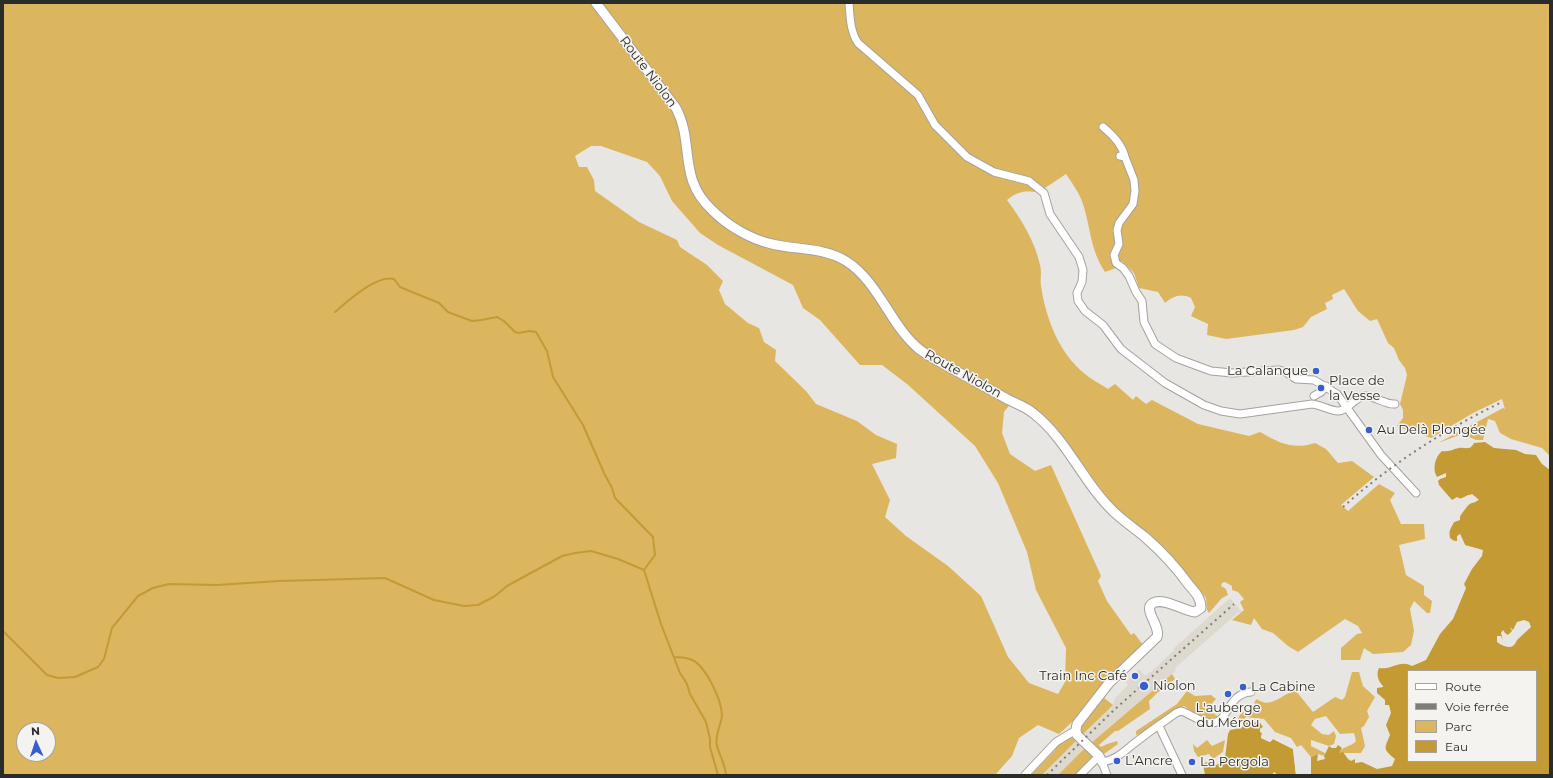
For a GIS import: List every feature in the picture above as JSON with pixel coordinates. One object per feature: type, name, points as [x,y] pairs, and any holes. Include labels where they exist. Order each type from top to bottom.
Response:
[{"type":"street","name":"Route Niolon","points":[[596,3],[676,108],[682,125],[690,174],[698,194],[711,209],[726,221],[753,238],[772,244],[822,252],[843,260],[856,269],[867,281],[907,336],[919,349],[1030,411],[1042,420],[1056,435],[1103,501],[1163,554],[1198,596],[1201,608],[1195,612],[1166,602],[1155,602],[1150,606],[1150,612],[1158,629],[1157,637],[1109,683],[1077,724],[1076,730]]},
{"type":"street","points":[[849,3],[852,29],[858,43],[918,95],[935,125],[967,157],[994,172],[1029,181],[1044,193],[1050,214],[1079,256],[1083,270],[1082,282],[1077,293],[1078,301],[1084,311],[1103,325],[1121,348],[1165,383],[1204,404],[1221,411],[1240,414],[1312,404],[1341,411],[1355,400],[1365,396],[1395,404]]},
{"type":"street","points":[[914,93],[924,96]]},
{"type":"street","points":[[1103,127],[1112,134],[1124,151],[1122,156],[1134,180],[1133,204],[1119,223],[1117,230],[1119,244],[1114,255],[1116,263],[1123,268],[1129,276],[1142,302],[1144,322],[1155,344],[1176,358],[1211,371],[1232,373],[1278,370],[1286,372],[1296,379],[1314,380],[1326,386],[1337,394],[1380,455],[1416,493]]},
{"type":"street","points":[[1314,396],[1321,392],[1326,386]]},
{"type":"street","points":[[1080,775],[1101,759],[1110,761],[1119,756],[1138,740],[1176,713],[1181,711],[1206,722],[1216,722],[1219,721],[1227,712],[1237,697],[1251,692]]},
{"type":"street","points":[[1159,726],[1182,775]]},
{"type":"street","points":[[1026,775],[1056,742],[1076,730],[1077,734],[1101,759],[1108,775]]},
{"type":"shaded area","points":[[1230,598],[1242,612],[1239,612],[1175,668],[1176,670],[1172,674],[1090,744],[1081,736],[1113,705],[1115,698],[1128,685],[1126,682],[1139,669],[1145,676],[1152,671],[1174,650],[1173,649]]},
{"type":"shaded area","points":[[1078,739],[1086,747],[1058,775],[1042,775]]},
{"type":"green space","points":[[3,3],[1550,3],[1550,456],[1542,448],[1511,439],[1500,433],[1495,421],[1488,419],[1483,440],[1476,440],[1462,434],[1438,443],[1503,408],[1505,409],[1502,399],[1473,413],[1431,438],[1397,426],[1403,418],[1403,410],[1400,404],[1407,375],[1405,368],[1399,360],[1394,348],[1388,343],[1377,319],[1370,321],[1358,311],[1344,289],[1332,295],[1333,299],[1325,303],[1327,309],[1311,317],[1303,327],[1294,330],[1226,339],[1207,335],[1208,324],[1191,316],[1195,307],[1191,298],[1177,296],[1165,303],[1158,292],[1139,288],[1134,273],[1122,261],[1116,268],[1105,272],[1096,255],[1082,200],[1066,174],[1039,192],[1022,192],[1015,194],[1007,200],[1035,247],[1041,268],[1043,298],[1050,323],[1061,346],[1076,366],[1108,389],[1115,384],[1133,400],[1136,396],[1146,404],[1152,400],[1198,424],[1249,436],[1260,432],[1286,444],[1300,446],[1315,443],[1326,449],[1338,463],[1352,461],[1374,477],[1341,505],[1348,511],[1379,484],[1395,493],[1390,500],[1401,524],[1424,524],[1425,539],[1399,545],[1406,575],[1424,586],[1424,595],[1432,601],[1430,613],[1427,613],[1414,601],[1410,609],[1414,631],[1411,645],[1403,652],[1373,654],[1364,648],[1360,660],[1341,660],[1341,648],[1357,634],[1362,633],[1358,626],[1345,619],[1298,652],[1288,646],[1273,633],[1262,629],[1254,618],[1251,625],[1232,620],[1244,610],[1240,602],[1244,599],[1238,592],[1232,590],[1232,586],[1225,582],[1222,583],[1221,586],[1226,589],[1228,595],[1222,598],[1209,613],[1207,610],[1206,598],[1169,553],[1108,500],[1057,429],[1037,411],[1014,399],[1004,412],[1002,433],[1010,454],[1035,471],[1051,465],[1101,576],[1098,581],[1107,601],[1131,635],[1134,633],[1144,646],[1107,678],[1073,721],[1059,734],[1038,725],[1019,738],[1012,756],[995,775],[3,775]],"holes":[[[591,146],[601,146],[647,162],[660,176],[672,201],[700,233],[718,245],[793,285],[803,308],[820,320],[860,365],[882,365],[907,384],[975,446],[998,483],[1027,552],[1036,590],[1066,648],[1065,682],[1058,694],[1029,683],[1008,657],[981,596],[948,566],[906,536],[885,517],[890,500],[872,464],[896,458],[897,444],[876,435],[857,421],[816,404],[806,391],[775,361],[776,350],[764,342],[759,328],[748,323],[725,304],[719,290],[723,281],[707,265],[680,247],[677,240],[639,222],[595,191],[594,180],[587,167],[579,167],[575,156]]]},
{"type":"green space","points":[[1352,672],[1359,672],[1363,686],[1375,697],[1367,711],[1369,717],[1364,726],[1361,728],[1365,746],[1361,753],[1339,753],[1342,749],[1356,741],[1354,733],[1340,734],[1326,716],[1315,719],[1311,725],[1322,734],[1329,735],[1334,731],[1336,736],[1334,744],[1329,746],[1311,740],[1311,746],[1325,753],[1324,756],[1318,754],[1311,757],[1301,745],[1297,747],[1291,738],[1275,732],[1264,719],[1246,717],[1243,720],[1238,719],[1243,712],[1254,707],[1257,699],[1267,703],[1272,702],[1296,691],[1313,712],[1335,697],[1342,700],[1345,697]]},
{"type":"green space","points":[[1172,674],[1175,679],[1149,701],[1150,709],[1118,731],[1115,731],[1099,745],[1101,747],[1117,741],[1118,744],[1101,756],[1090,744]]},
{"type":"green space","points":[[1187,691],[1195,696],[1211,695],[1216,699],[1208,708],[1219,718],[1204,718],[1184,706],[1172,712],[1146,731],[1136,735],[1136,731],[1177,704]]},
{"type":"green space","points":[[1103,697],[1113,705],[1082,735],[1079,728]]},
{"type":"green space","points":[[1076,737],[1078,739],[1042,775],[1031,775],[1054,751],[1058,744],[1067,738]]},
{"type":"green space","points":[[1207,740],[1212,746],[1225,740],[1223,752],[1213,759],[1209,754],[1198,757],[1194,751],[1193,744],[1197,748]]},
{"type":"green space","points":[[1086,747],[1096,756],[1077,775],[1058,775]]},
{"type":"water","points":[[1485,442],[1494,448],[1516,450],[1525,454],[1536,455],[1542,464],[1550,470],[1550,775],[1311,775],[1311,757],[1318,754],[1317,761],[1325,759],[1324,756],[1329,746],[1336,748],[1338,745],[1342,748],[1339,753],[1343,752],[1351,761],[1355,759],[1355,763],[1362,762],[1377,769],[1392,766],[1395,759],[1388,753],[1386,748],[1390,735],[1386,725],[1391,713],[1389,705],[1385,705],[1385,700],[1377,693],[1377,688],[1383,687],[1378,677],[1378,670],[1379,668],[1388,668],[1400,664],[1408,664],[1412,666],[1426,660],[1440,634],[1453,619],[1466,588],[1464,584],[1472,569],[1482,556],[1483,550],[1465,545],[1460,534],[1457,541],[1450,539],[1449,537],[1454,522],[1459,520],[1467,506],[1473,502],[1476,502],[1476,497],[1468,495],[1461,499],[1457,497],[1452,500],[1439,485],[1438,481],[1446,477],[1446,473],[1437,477],[1435,474],[1436,460],[1442,451],[1469,448],[1474,443]],"holes":[[[1524,620],[1529,622],[1531,627],[1517,640],[1513,646],[1508,647],[1497,642],[1497,636],[1501,636],[1503,640],[1501,633],[1503,630],[1508,635],[1512,631],[1510,627],[1513,630],[1517,622]]]},
{"type":"water","points":[[1249,720],[1260,723],[1263,727],[1260,729],[1262,733],[1261,738],[1270,742],[1273,739],[1293,749],[1296,775],[1278,775],[1274,772],[1272,775],[1205,775],[1203,764],[1209,761],[1217,765],[1225,758],[1228,734],[1230,730],[1241,728]]},
{"type":"pier","points":[[1472,494],[1479,500],[1469,504],[1460,516],[1460,520],[1454,522],[1449,531],[1450,538],[1454,541],[1452,542],[1448,540],[1447,531],[1452,520],[1458,519],[1458,515],[1468,502],[1475,499],[1471,496],[1461,501],[1457,500]]},
{"type":"pier","points":[[1460,534],[1465,545],[1464,546],[1459,537],[1458,543],[1455,543],[1454,541],[1457,541],[1457,536]]},
{"type":"pier","points":[[1265,727],[1262,730],[1264,733],[1263,737],[1270,740],[1274,737],[1295,748],[1298,775],[1296,775],[1293,749],[1273,739],[1270,742],[1261,738],[1262,733],[1260,732],[1260,729]]},
{"type":"waterway","points":[[335,312],[371,285],[379,281],[394,279],[400,287],[439,303],[448,312],[461,317],[472,321],[497,317],[504,321],[515,332],[536,332],[547,351],[553,377],[583,425],[612,488],[615,498],[653,537],[655,555],[644,570],[661,624],[680,673],[706,722],[710,739],[710,747],[718,775]]},
{"type":"waterway","points":[[3,631],[47,675],[58,678],[75,677],[98,667],[104,659],[112,628],[138,596],[153,588],[169,584],[217,585],[279,581],[385,578],[434,600],[464,606],[478,605],[495,596],[507,586],[562,556],[575,553],[591,551],[618,559],[644,570]]},
{"type":"waterway","points":[[674,657],[688,658],[703,669],[716,693],[722,716],[716,742],[725,767],[726,775]]},
{"type":"railway","points":[[1343,507],[1399,462],[1459,424],[1502,402]]},
{"type":"railway","points":[[1047,775],[1114,710],[1234,604]]},
{"type":"place","name":"La Calanque","points":[[1316,371]]},
{"type":"place","name":"Place de la Vesse","points":[[1321,388]]},
{"type":"place","name":"Au Delà Plongée","points":[[1369,430]]},
{"type":"place","name":"Train Inc Café","points":[[1135,676]]},
{"type":"place","name":"Niolon","points":[[1144,686]]},
{"type":"place","name":"La Cabine","points":[[1243,687]]},
{"type":"place","name":"L'auberge du Mérou","points":[[1228,694]]},
{"type":"place","name":"L’Ancre","points":[[1117,761]]},
{"type":"place","name":"La Pergola","points":[[1192,762]]}]
